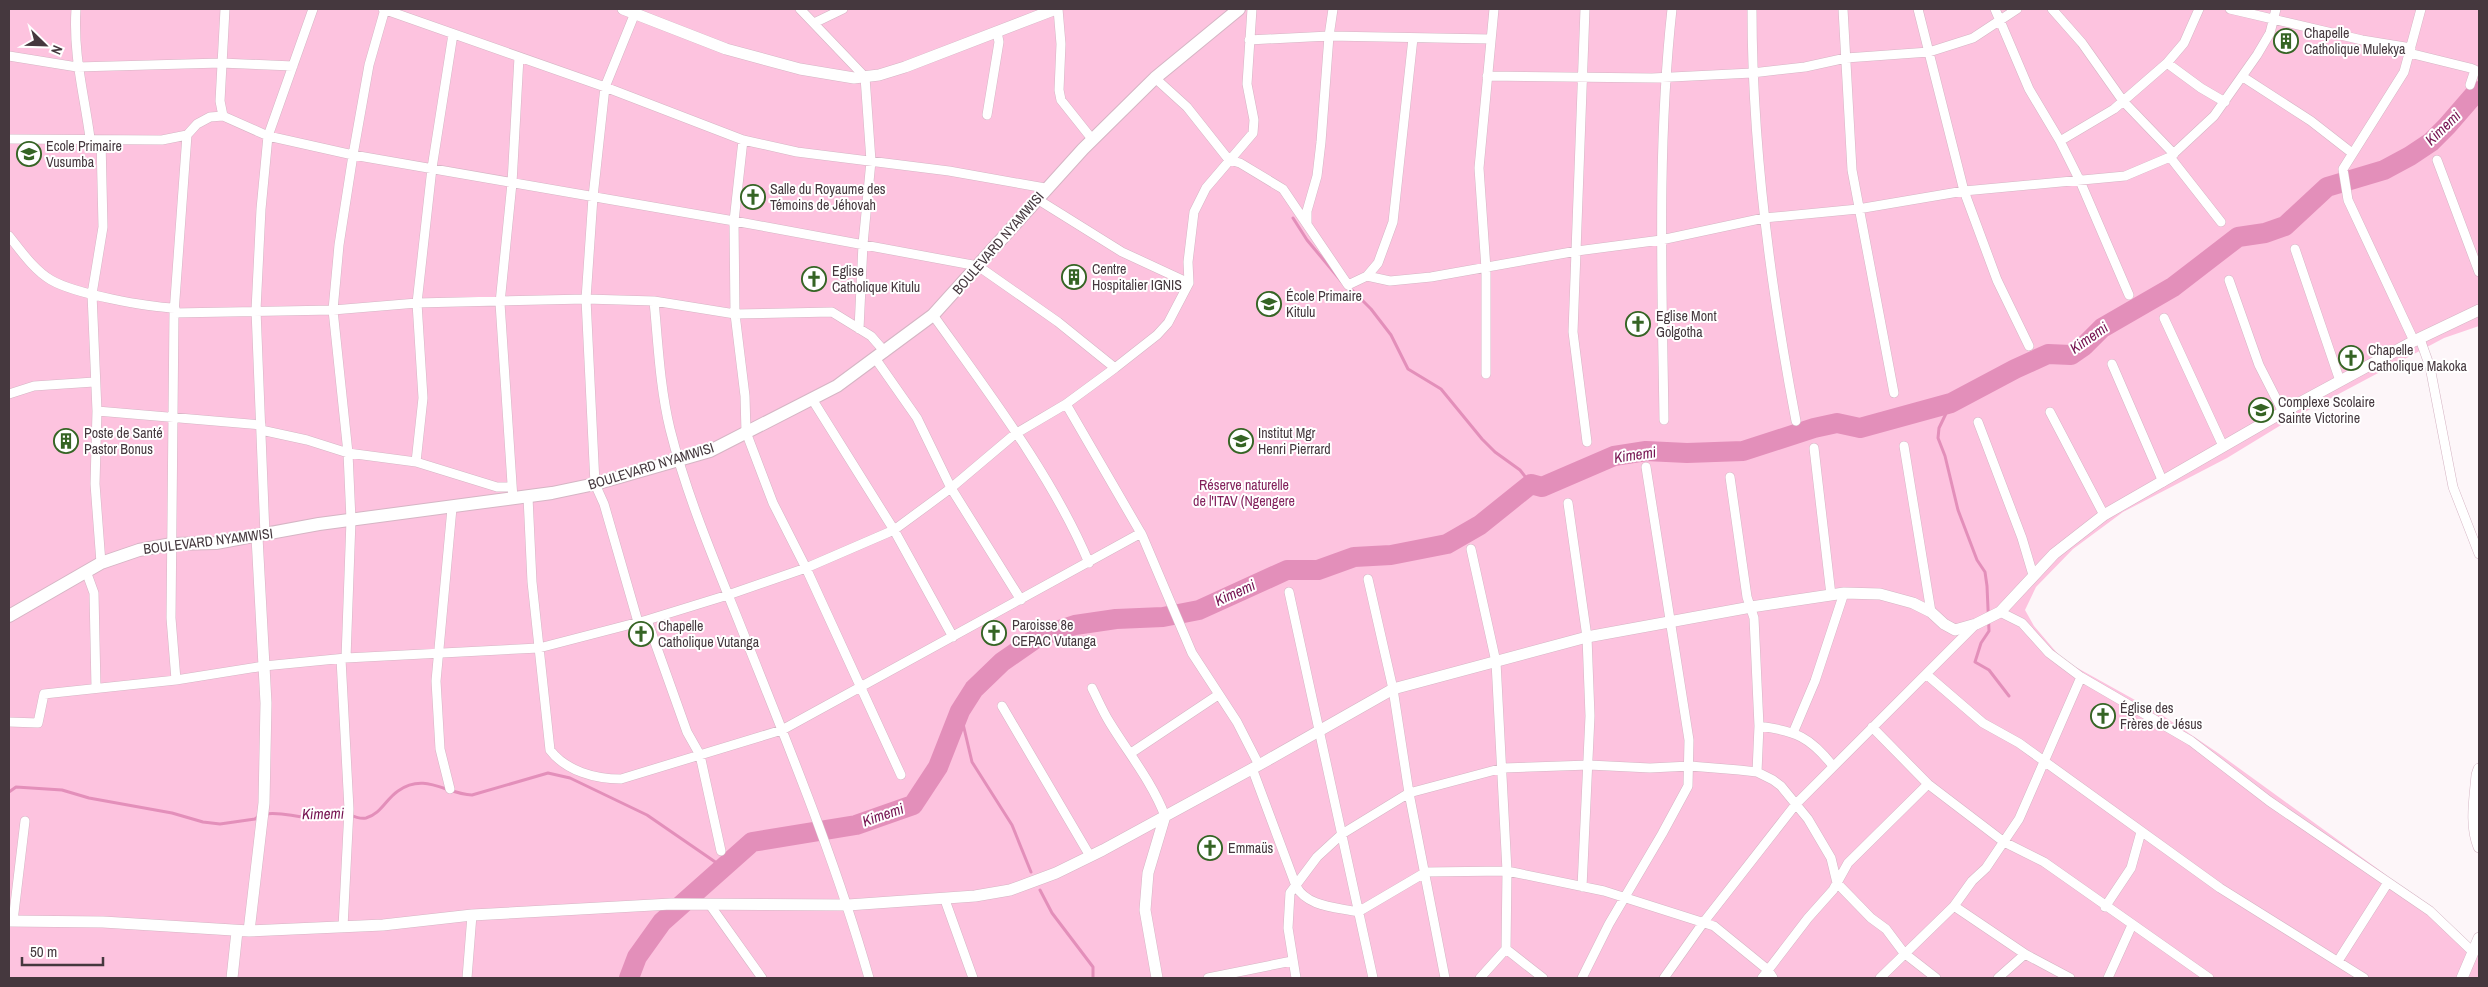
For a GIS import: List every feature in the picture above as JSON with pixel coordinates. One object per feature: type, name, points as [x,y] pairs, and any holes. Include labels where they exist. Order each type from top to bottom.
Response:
[{"type":"main road","name":"BOULEVARD NYAMWISI","points":[[9,616],[56,591],[101,563],[140,550],[172,544],[193,545],[261,536],[351,520],[452,508],[513,493],[528,496],[595,484],[710,451],[837,386],[934,315],[1092,139],[1155,78],[1239,9]]},
{"type":"street","points":[[76,9],[77,66],[90,138]]},
{"type":"street","points":[[223,116],[220,101],[224,9]]},
{"type":"street","points":[[249,931],[263,815],[266,703],[261,536],[261,428],[256,310],[261,209],[268,136],[313,9]]},
{"type":"street","points":[[343,927],[350,809],[344,659],[351,520],[348,453],[333,310],[339,245],[369,64],[384,9],[605,87],[743,140],[797,152],[949,171],[1041,194],[1122,252],[1189,283]]},
{"type":"street","points":[[624,9],[640,12],[735,52],[800,69],[854,78],[905,67],[1057,9],[1061,44],[1059,90],[1061,100],[1092,139]]},
{"type":"street","points":[[800,9],[865,77],[871,161],[863,244],[859,329]]},
{"type":"street","points":[[814,23],[843,9]]},
{"type":"street","points":[[9,722],[38,723],[44,694],[176,680],[264,666],[344,659],[539,648],[643,621],[728,595],[806,568],[894,530],[951,488],[1015,434],[1066,404],[1115,368],[1157,335],[1168,323],[1189,283],[1188,262],[1194,212],[1206,188],[1253,133],[1254,120],[1247,84],[1252,9]]},
{"type":"street","points":[[1307,223],[1307,211],[1317,176],[1328,36],[1333,9]]},
{"type":"street","points":[[1486,374],[1486,269],[1479,168],[1494,9]]},
{"type":"street","points":[[1585,9],[1578,251],[1573,332],[1587,442]]},
{"type":"street","points":[[1664,420],[1661,240],[1665,77],[1672,9]]},
{"type":"street","points":[[1752,9],[1752,73],[1764,218],[1778,328],[1796,421]]},
{"type":"street","points":[[1843,9],[1849,131],[1858,209],[1894,394]]},
{"type":"street","points":[[1918,9],[1964,191],[1997,280],[2029,346]]},
{"type":"street","points":[[1995,9],[2029,89],[2060,141],[2080,180],[2130,295]]},
{"type":"street","points":[[1487,76],[1665,77],[1752,73],[1805,67],[1846,58],[1929,52],[1973,38],[2017,9]]},
{"type":"street","points":[[2052,9],[2082,43],[2123,102],[2172,156],[2221,222]]},
{"type":"street","points":[[2060,141],[2099,119],[2123,102],[2167,63],[2184,43],[2199,9]]},
{"type":"street","points":[[2230,9],[2410,51],[2470,68],[2475,70],[2470,85]]},
{"type":"street","points":[[1367,276],[1390,281],[1486,269],[1578,251],[1661,240],[1764,218],[1858,209],[1964,191],[2125,176],[2172,156],[2225,102],[2270,33],[2276,9]]},
{"type":"street","points":[[2421,9],[2404,72],[2343,169],[2345,192],[2430,367],[2453,487],[2479,554]]},
{"type":"street","points":[[640,12],[605,87],[593,197],[586,299],[595,484],[604,504],[643,621],[687,732],[700,755],[721,851]]},
{"type":"street","points":[[987,116],[999,42],[997,32]]},
{"type":"street","points":[[416,462],[423,398],[417,303],[432,168],[453,34]]},
{"type":"street","points":[[1249,40],[1328,36],[1490,39]]},
{"type":"street","points":[[1155,78],[1187,107],[1229,160],[1240,163],[1283,190],[1348,286],[1367,276],[1378,263],[1394,222],[1413,38]]},
{"type":"street","points":[[9,56],[77,66],[221,63],[293,66]]},
{"type":"street","points":[[97,411],[261,428],[348,453],[416,462],[513,493],[500,303],[512,183],[519,57]]},
{"type":"street","points":[[2167,63],[2201,88],[2225,102]]},
{"type":"street","points":[[2243,77],[2311,121],[2352,153]]},
{"type":"street","points":[[9,139],[90,138],[101,140],[162,140],[187,135],[197,124],[210,117],[223,116],[268,136],[354,155],[734,221],[978,266],[1058,322],[1115,368]]},
{"type":"street","points":[[176,680],[171,618],[175,310],[187,135]]},
{"type":"street","points":[[101,140],[103,226],[92,294],[94,382],[97,411],[94,484],[101,563]]},
{"type":"street","points":[[743,140],[734,221],[735,314],[745,396],[746,432],[773,503],[806,568],[901,775]]},
{"type":"street","points":[[2437,160],[2479,272]]},
{"type":"street","points":[[9,236],[24,256],[51,280],[92,294],[175,310],[333,310],[417,303],[500,303],[586,299],[654,301],[735,314],[832,312],[871,336],[916,418],[951,488],[1021,600]]},
{"type":"street","points":[[2295,249],[2340,381]]},
{"type":"street","points":[[2229,280],[2259,365],[2283,412]]},
{"type":"street","points":[[654,301],[669,426],[678,461],[700,528],[827,845],[848,905],[870,978]]},
{"type":"street","points":[[25,821],[11,921],[103,922],[249,931],[343,927],[472,915],[671,904],[848,905],[945,900],[1010,890],[1056,873],[1090,856],[1393,689],[1587,637],[1831,594],[1880,594],[1913,603],[1931,612],[1944,624],[1955,630],[1976,624],[2000,612],[2054,554],[2104,515],[2283,412],[2417,340],[2479,310]]},
{"type":"street","points":[[934,315],[1015,434],[1066,514],[1090,563]]},
{"type":"street","points":[[2164,318],[2223,446]]},
{"type":"street","points":[[2112,364],[2163,482]]},
{"type":"street","points":[[9,394],[34,386],[94,382]]},
{"type":"street","points":[[812,400],[894,530],[953,637]]},
{"type":"street","points":[[1066,404],[1140,533],[1163,580],[1192,653],[1237,722],[1255,766],[1300,895],[1309,901],[1358,912],[1426,872],[1507,871],[1582,887],[1704,922],[1714,926],[1771,974]]},
{"type":"street","points":[[2050,412],[2104,515]]},
{"type":"street","points":[[1978,422],[2022,538],[2033,575]]},
{"type":"street","points":[[1904,446],[1931,612]]},
{"type":"street","points":[[1814,448],[1831,594]]},
{"type":"street","points":[[1582,978],[1623,898],[1662,834],[1688,786],[1690,766],[1689,740],[1672,622],[1646,467]]},
{"type":"street","points":[[1730,477],[1747,597],[1754,618],[1759,726],[1757,772]]},
{"type":"street","points":[[528,496],[532,582],[550,750],[558,760],[587,775],[606,779],[621,779],[782,730],[1090,563],[1140,533]]},
{"type":"street","points":[[1568,503],[1587,637],[1590,716],[1582,887]]},
{"type":"street","points":[[450,789],[440,748],[436,681],[452,508]]},
{"type":"street","points":[[1471,549],[1496,662],[1507,871],[1506,950],[1480,978]]},
{"type":"street","points":[[86,571],[94,592],[96,688]]},
{"type":"street","points":[[1368,579],[1393,689],[1444,978]]},
{"type":"street","points":[[1289,592],[1373,978]]},
{"type":"street","points":[[1793,733],[1815,681],[1844,593]]},
{"type":"street","points":[[2000,612],[2022,623],[2048,653],[2081,677],[2191,741],[2269,801],[2387,884],[2430,911],[2473,952]]},
{"type":"street","points":[[1664,978],[1704,922],[1796,804],[1976,624]]},
{"type":"street","points":[[1926,674],[1982,723],[2019,743],[2044,760],[2220,888],[2364,978]]},
{"type":"street","points":[[1880,978],[1954,906],[1972,881],[1986,868],[2004,842],[2019,819],[2081,677]]},
{"type":"street","points":[[1092,688],[1109,722],[1131,753],[1159,801],[1165,816],[1148,873],[1145,910],[1157,978]]},
{"type":"street","points":[[1131,753],[1218,695]]},
{"type":"street","points":[[1002,706],[1090,856]]},
{"type":"street","points":[[1759,726],[1782,729],[1812,742],[1833,766]]},
{"type":"street","points":[[1872,727],[1928,784],[2004,842],[2044,862],[2105,907],[2209,978]]},
{"type":"street","points":[[1296,978],[1288,928],[1290,893],[1317,858],[1342,834],[1410,793],[1503,768],[1589,765],[1650,768],[1690,766],[1757,772],[1781,786],[1808,819],[1831,858],[1837,883],[1871,918],[1886,929],[1904,953],[1936,978]]},
{"type":"street","points":[[2479,769],[2474,818],[2475,837],[2479,848]]},
{"type":"street","points":[[1762,978],[1771,974],[1837,883],[1848,863],[1928,784]]},
{"type":"street","points":[[2105,907],[2131,868],[2141,832]]},
{"type":"street","points":[[2338,961],[2387,884]]},
{"type":"street","points":[[945,900],[973,978]]},
{"type":"street","points":[[710,905],[758,977]]},
{"type":"street","points":[[1954,906],[2025,954],[2070,978]]},
{"type":"street","points":[[468,978],[472,915]]},
{"type":"street","points":[[2108,978],[2132,925]]},
{"type":"street","points":[[232,978],[236,931]]},
{"type":"street","points":[[2462,978],[2479,938]]},
{"type":"street","points":[[1506,950],[1543,978]]},
{"type":"street","points":[[1998,978],[2025,954]]},
{"type":"street","points":[[1208,978],[1292,962]]},
{"type":"green space","name":"Réserve naturelle de l'ITAV (Ngengere","points":[[9,9],[2479,9],[2479,326],[2444,338],[2286,422],[2227,458],[2123,512],[2073,549],[2036,587],[2025,610],[2034,626],[2063,660],[2162,715],[2218,753],[2382,872],[2460,934],[2473,952],[2479,956],[2479,978],[9,978]]},
{"type":"waterway","name":"Kimemi","points":[[629,978],[637,957],[662,922],[752,842],[856,825],[913,805],[938,767],[960,711],[974,689],[1002,662],[1038,637],[1075,625],[1116,619],[1163,617],[1199,610],[1287,570],[1318,570],[1354,557],[1391,555],[1447,544],[1480,525],[1531,484],[1542,487],[1614,456],[1646,451],[1687,453],[1743,451],[1814,428],[1837,423],[1860,428],[1951,403],[2048,354],[2071,355],[2084,346],[2102,328],[2173,287],[2238,237],[2265,233],[2285,226],[2327,187],[2384,170],[2410,156],[2431,142],[2479,91]]},
{"type":"waterway","points":[[1293,218],[1307,240],[1342,282]]},
{"type":"waterway","points":[[1349,287],[1371,309],[1391,335],[1408,369],[1441,389],[1482,439],[1495,452],[1520,470],[1531,484]]},
{"type":"waterway","points":[[1951,403],[1939,428],[1938,438],[1945,456],[1958,510],[1977,560],[1985,572],[1987,586],[1989,631],[1981,643],[1975,662],[1989,670],[2009,696]]},
{"type":"waterway","points":[[960,711],[972,762],[1012,825],[1031,872]]},
{"type":"waterway","name":"Kimemi","points":[[264,814],[307,817],[340,811],[356,817],[366,818],[380,810],[398,791],[417,783],[472,795],[548,773],[570,778],[647,815],[724,868]]},
{"type":"waterway","name":"Kimemi","points":[[9,792],[16,787],[62,790],[89,798],[220,824],[255,819],[259,816]]},
{"type":"waterway","points":[[1040,890],[1052,913],[1093,967],[1093,978]]},
{"type":"place","name":"Chapelle Catholique Mulekya","points":[[2286,41]]},
{"type":"place","name":"Ecole Primaire Vusumba","points":[[29,154]]},
{"type":"place","name":"Salle du Royaume des Témoins de Jéhovah","points":[[753,197]]},
{"type":"place","name":"Centre Hospitalier IGNIS","points":[[1074,277]]},
{"type":"place","name":"Eglise Catholique Kitulu","points":[[814,279]]},
{"type":"place","name":"École Primaire Kitulu","points":[[1269,304]]},
{"type":"place","name":"Eglise Mont Golgotha","points":[[1638,324]]},
{"type":"place","name":"Chapelle Catholique Makoka","points":[[2351,358]]},
{"type":"place","name":"Complexe Scolaire Sainte Victorine","points":[[2261,410]]},
{"type":"place","name":"Poste de Santé Pastor Bonus","points":[[66,441]]},
{"type":"place","name":"Institut Mgr Henri Pierrard","points":[[1241,441]]},
{"type":"place","name":"Paroisse 8e CEPAC Vutanga","points":[[994,633]]},
{"type":"place","name":"Chapelle Catholique Vutanga","points":[[641,634]]},
{"type":"place","name":"Église des Frères de Jésus","points":[[2103,716]]},
{"type":"place","name":"Emmaüs","points":[[1210,848]]}]
